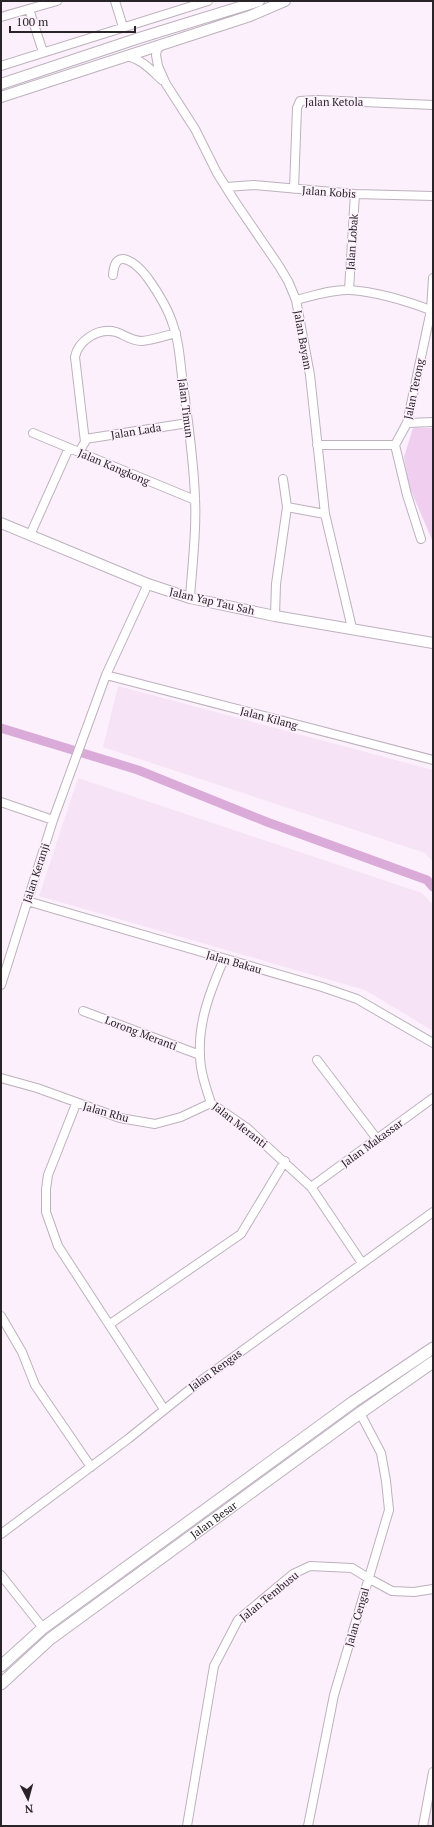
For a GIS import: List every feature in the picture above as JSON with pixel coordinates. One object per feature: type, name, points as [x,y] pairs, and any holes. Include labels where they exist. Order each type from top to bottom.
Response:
[{"type":"main road","name":"Jalan Besar","points":[[1,1666],[43,1628],[347,1406],[433,1348]]},
{"type":"main road","name":"Jalan Besar","points":[[1,1684],[50,1639],[360,1412],[433,1362]]},
{"type":"street","points":[[1,17],[57,1]]},
{"type":"street","points":[[115,1],[123,27]]},
{"type":"street","points":[[1,66],[208,1]]},
{"type":"street","points":[[1,97],[257,13],[284,1]]},
{"type":"street","points":[[1,84],[139,38],[255,2],[257,13]]},
{"type":"street","points":[[29,9],[43,52]]},
{"type":"street","name":"Jalan Bayam","points":[[162,44],[157,50],[156,55],[158,66],[166,84],[195,130],[226,187],[279,266],[288,281],[296,300],[310,375],[325,514],[352,628]]},
{"type":"street","name":"Jalan Bayam","points":[[126,56],[134,57],[148,66],[166,84]]},
{"type":"street","name":"Jalan Ketola","points":[[294,189],[297,108],[300,101],[317,100],[433,105]]},
{"type":"street","name":"Jalan Kobis","points":[[226,187],[254,185],[355,194],[433,196]]},
{"type":"street","name":"Jalan Lobak","points":[[349,290],[355,194]]},
{"type":"street","name":"Jalan Timun","points":[[113,275],[117,263],[123,259],[126,259],[139,266],[164,304],[176,333],[188,423],[195,500],[190,598]]},
{"type":"street","name":"Jalan Terong","points":[[395,445],[407,423],[432,311],[433,278]]},
{"type":"street","points":[[296,300],[331,291],[349,290],[387,296],[432,311]]},
{"type":"street","points":[[79,452],[85,439],[75,363],[77,349],[82,342],[96,334],[109,331],[130,339],[142,341],[176,333]]},
{"type":"street","points":[[407,423],[433,422]]},
{"type":"street","name":"Jalan Lada","points":[[85,439],[188,423]]},
{"type":"street","name":"Jalan Kangkong","points":[[33,433],[195,500]]},
{"type":"street","points":[[317,445],[395,445],[407,495],[421,539]]},
{"type":"street","points":[[30,535],[69,448]]},
{"type":"street","points":[[275,616],[276,584],[282,528],[287,507],[283,479]]},
{"type":"street","points":[[287,507],[325,514]]},
{"type":"street","name":"Jalan Yap Tau Sah","points":[[1,523],[148,584],[190,598],[275,616],[433,643]]},
{"type":"street","points":[[106,675],[148,584]]},
{"type":"street","name":"Jalan Keranji","points":[[1,985],[53,820],[85,736],[106,675]]},
{"type":"street","name":"Jalan Kilang","points":[[106,675],[433,760]]},
{"type":"street","points":[[1,802],[53,820]]},
{"type":"street","name":"Jalan Bakau","points":[[27,901],[322,987],[357,999],[433,1043]]},
{"type":"street","name":"Jalan Meranti","points":[[224,959],[207,1000],[200,1055],[210,1103],[247,1128],[311,1187],[362,1263]]},
{"type":"street","name":"Lorong Meranti","points":[[83,1011],[200,1055]]},
{"type":"street","points":[[317,1060],[377,1139]]},
{"type":"street","name":"Jalan Rhu","points":[[1,1078],[37,1088],[76,1104],[120,1118],[155,1124],[181,1117],[210,1103]]},
{"type":"street","name":"Jalan Makassar","points":[[311,1187],[433,1098]]},
{"type":"street","points":[[76,1104],[48,1175],[46,1188],[46,1212],[58,1246],[164,1409]]},
{"type":"street","points":[[110,1324],[241,1234],[284,1161]]},
{"type":"street","name":"Jalan Rengas","points":[[1,1534],[164,1409],[433,1212]]},
{"type":"street","points":[[1,1316],[22,1352],[35,1385],[91,1466]]},
{"type":"street","name":"Jalan Cengal","points":[[308,1826],[334,1695],[389,1510],[381,1453],[360,1412]]},
{"type":"street","name":"Jalan Tembusu","points":[[187,1826],[214,1666],[238,1620],[293,1574],[310,1566],[352,1568],[392,1591],[414,1592],[433,1589]]},
{"type":"street","points":[[1,1575],[43,1628]]},
{"type":"street","points":[[423,1826],[433,1772]]},
{"type":"shaded area","points":[[413,428],[433,428],[433,542],[409,486],[404,457]]},
{"type":"shaded area","points":[[118,686],[433,770],[433,862],[425,853],[103,747]]},
{"type":"shaded area","points":[[78,778],[422,893],[433,905],[433,1031],[365,990],[39,896]]},
{"type":"shaded area","points":[[433,1790],[433,1826],[426,1826]]},
{"type":"waterway","points":[[1,728],[138,770],[267,822],[427,880],[433,887]]}]
